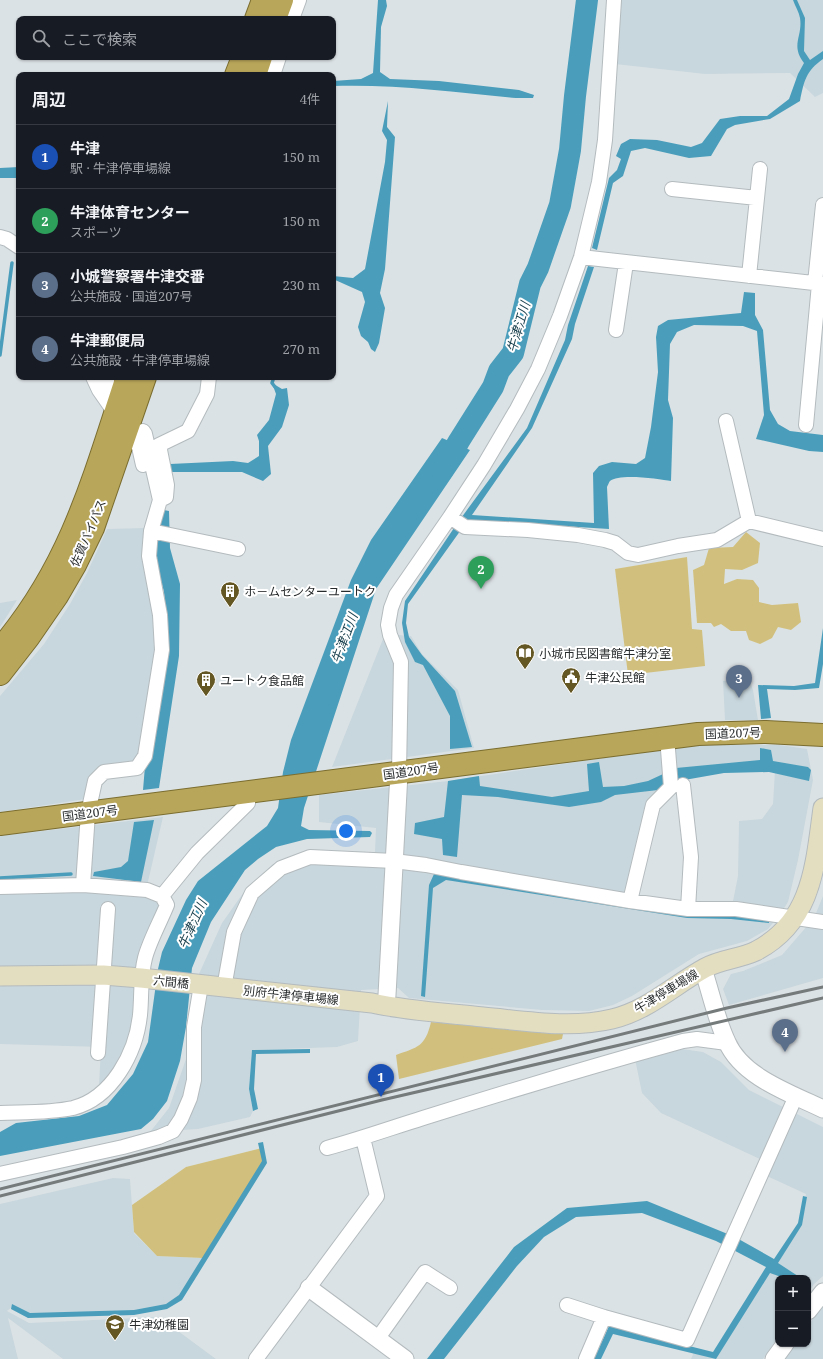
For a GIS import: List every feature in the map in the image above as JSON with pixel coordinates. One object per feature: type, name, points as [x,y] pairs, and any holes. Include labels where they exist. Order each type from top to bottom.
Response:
[{"type":"highway","points":[[257,16],[263,0]]},
{"type":"highway","points":[[276,16],[282,0]]},
{"type":"highway","points":[[237,72],[242,60]]},
{"type":"highway","points":[[256,72],[260,60]]},
{"type":"highway","name":"佐賀バイパス","points":[[0,649],[28,612],[53,571],[72,533],[85,499],[128,425],[114,380]]},
{"type":"highway","name":"佐賀バイパス","points":[[0,674],[28,638],[57,596],[75,565],[93,528],[144,380]]},
{"type":"highway","name":"国道207号","points":[[0,824],[698,734],[738,732],[800,733],[823,736]]},
{"type":"main road","name":"牛津停車場線","points":[[385,1006],[553,1024],[585,1024],[613,1019],[639,1009],[703,969],[717,962],[754,952],[767,945],[787,928],[795,918],[804,902],[811,882],[823,808]]},
{"type":"main road","points":[[0,976],[103,975],[143,978]]},
{"type":"main road","name":"六間橋","points":[[143,978],[199,985]]},
{"type":"main road","name":"別府牛津停車場線","points":[[199,985],[372,1003],[385,1006]]},
{"type":"street","points":[[293,16],[299,0]]},
{"type":"street","points":[[385,1006],[387,995],[399,773],[401,662],[390,635],[388,625],[391,608],[396,595],[457,521],[484,465],[517,410],[538,369],[560,316],[589,258],[605,140],[614,0]]},
{"type":"street","points":[[274,72],[278,60]]},
{"type":"street","points":[[749,276],[760,169]]},
{"type":"street","points":[[672,189],[757,198]]},
{"type":"street","points":[[806,425],[819,284],[823,205]]},
{"type":"street","points":[[0,237],[7,239],[16,245]]},
{"type":"street","points":[[589,258],[819,284]]},
{"type":"street","points":[[616,330],[626,263]]},
{"type":"street","points":[[94,380],[99,390],[128,425],[139,447],[158,507]]},
{"type":"street","points":[[83,885],[88,813],[95,781],[104,772],[137,768],[145,756],[162,650],[160,615],[149,556],[151,531],[158,507],[166,497],[167,485],[159,445],[188,431],[207,394],[209,380]]},
{"type":"street","points":[[726,421],[749,521]]},
{"type":"street","points":[[457,521],[578,535],[605,540],[615,543],[628,553],[638,555],[678,546],[718,540],[749,521],[823,539]]},
{"type":"street","points":[[151,531],[238,549]]},
{"type":"street","points":[[667,738],[670,769],[677,786],[691,857],[688,908]]},
{"type":"street","points":[[630,901],[653,805],[677,786]]},
{"type":"street","points":[[162,896],[197,853],[248,804],[254,791]]},
{"type":"street","points":[[224,988],[234,932],[252,893],[281,868],[310,857],[426,864],[461,872],[630,901],[688,908],[736,909],[823,922]]},
{"type":"street","points":[[0,886],[83,885],[147,890],[162,896],[167,905],[145,956],[137,1032],[124,1066],[106,1090],[89,1101],[73,1108],[48,1111],[0,1113]]},
{"type":"street","points":[[98,1053],[108,909]]},
{"type":"street","points":[[703,969],[727,1043],[734,1054],[752,1072],[763,1080],[823,1109]]},
{"type":"street","points":[[0,1174],[130,1145],[159,1137],[173,1131],[181,1119],[190,1098],[194,1080],[194,1027],[199,985]]},
{"type":"street","points":[[327,1148],[494,1096],[683,1040],[697,1039],[727,1043]]},
{"type":"street","points":[[567,1305],[687,1340],[796,1096]]},
{"type":"street","points":[[256,1359],[377,1196],[363,1138]]},
{"type":"street","points":[[378,1338],[425,1272],[450,1288]]},
{"type":"street","points":[[309,1288],[405,1359]]},
{"type":"street","points":[[811,1307],[823,1292]]},
{"type":"street","points":[[586,1359],[604,1317]]},
{"type":"street","points":[[774,1359],[783,1347]]},
{"type":"shaded area","points":[[617,0],[823,0],[823,93],[815,97],[790,73],[705,74],[615,64]]},
{"type":"shaded area","points":[[145,528],[156,655],[139,755],[129,763],[103,768],[86,799],[0,812],[0,696],[44,644],[70,604],[87,573],[107,529]]},
{"type":"shaded area","points":[[746,532],[760,543],[758,563],[742,570],[725,569],[724,584],[737,579],[753,580],[759,588],[759,602],[772,605],[798,603],[801,622],[791,630],[778,627],[772,638],[760,644],[749,640],[746,631],[731,631],[721,624],[714,627],[711,623],[697,623],[693,570],[704,565],[709,548],[733,547]]},
{"type":"shaded area","points":[[687,557],[692,629],[702,630],[705,666],[628,675],[615,569]]},
{"type":"shaded area","points":[[17,600],[2,624],[0,627],[0,603]]},
{"type":"shaded area","points":[[385,634],[411,636],[422,654],[458,690],[474,748],[332,767]]},
{"type":"shaded area","points":[[749,679],[753,690],[758,720],[725,720],[723,681]]},
{"type":"shaded area","points":[[707,745],[779,745],[807,749],[813,780],[798,860],[788,902],[768,929],[747,941],[699,954],[632,996],[613,1005],[589,1011],[542,1010],[409,998],[398,988],[361,990],[358,1041],[337,1047],[252,1050],[249,1089],[253,1111],[250,1117],[198,1129],[150,1132],[169,1108],[186,1059],[198,976],[222,923],[246,889],[273,864],[307,853],[375,852],[376,828],[319,822],[319,795],[448,781],[671,748]],"holes":[[[775,770],[773,804],[762,819],[739,821],[738,876],[730,916],[631,907],[655,807],[675,775]]]},
{"type":"shaded area","points":[[163,817],[147,886],[175,903],[149,960],[143,1039],[128,1070],[107,1099],[98,1104],[101,1047],[0,1044],[0,836]]},
{"type":"shaded area","points":[[823,896],[823,978],[729,1005],[723,989],[731,974],[743,971],[782,955],[814,918]]},
{"type":"shaded area","points":[[431,1022],[563,1034],[562,1039],[399,1079],[396,1055],[420,1045],[426,1037]]},
{"type":"shaded area","points":[[675,1048],[703,1052],[721,1062],[749,1090],[823,1127],[823,1276],[811,1288],[811,1275],[775,1275],[775,1341],[763,1359],[691,1359],[694,1352],[714,1355],[801,1224],[806,1194],[758,1172],[762,1160],[661,1113],[642,1093],[635,1059]]},
{"type":"shaded area","points":[[262,1148],[265,1161],[203,1258],[157,1256],[134,1232],[132,1205],[186,1167]]},
{"type":"shaded area","points":[[113,1178],[130,1179],[134,1233],[157,1256],[203,1258],[181,1298],[167,1307],[134,1313],[29,1316],[12,1307],[7,1311],[29,1323],[159,1317],[216,1359],[63,1359],[8,1318],[18,1359],[0,1359],[0,1204]]},
{"type":"shaded area","points":[[823,1304],[823,1359],[785,1359],[793,1347],[811,1347],[811,1322]]},
{"type":"water","points":[[378,0],[386,0],[387,6],[381,27],[380,72],[390,79],[439,81],[519,90],[534,95],[533,98],[516,98],[402,87],[336,86],[336,81],[361,79],[373,73]]},
{"type":"water","points":[[793,0],[797,0],[805,18],[804,51],[810,60],[823,51],[823,59],[809,72],[800,101],[770,119],[735,125],[727,129],[711,156],[689,158],[645,148],[631,151],[623,176],[613,183],[597,250],[592,248],[609,178],[617,170],[621,159],[616,156],[621,144],[630,139],[657,140],[691,147],[702,143],[720,119],[740,116],[767,116],[789,99],[798,74],[804,63],[800,57],[797,46],[800,18]]},
{"type":"water","points":[[388,101],[387,127],[395,137],[385,269],[380,293],[385,308],[379,343],[375,352],[371,349],[368,342],[361,336],[358,327],[365,302],[362,292],[336,280],[336,276],[353,278],[365,269],[385,162],[387,140],[382,131]]},
{"type":"water","points":[[16,167],[16,178],[0,178],[0,168]]},
{"type":"water","points":[[588,266],[594,267],[575,324],[572,339],[532,428],[472,515],[594,523],[593,473],[599,466],[612,462],[636,464],[645,458],[651,427],[658,372],[656,337],[658,326],[668,320],[741,313],[744,292],[755,293],[755,315],[763,330],[770,410],[778,424],[790,431],[823,435],[823,452],[809,451],[756,439],[764,415],[757,331],[743,326],[694,325],[677,332],[670,344],[668,400],[673,418],[671,481],[649,478],[622,477],[610,481],[607,487],[609,529],[468,520],[408,604],[406,623],[409,637],[422,655],[455,691],[472,747],[450,749],[450,716],[423,665],[415,662],[405,642],[402,623],[405,601],[456,525],[527,428],[565,340],[568,325]]},
{"type":"water","points":[[272,383],[282,389],[287,388],[289,405],[282,427],[268,446],[271,474],[263,481],[242,472],[172,472],[169,468],[170,464],[233,461],[248,463],[259,456],[259,441],[257,435],[269,420],[276,394]]},
{"type":"water","points":[[442,438],[470,450],[376,589],[304,808],[301,826],[309,830],[370,831],[372,833],[370,837],[307,839],[276,847],[245,870],[211,922],[192,968],[186,1027],[180,1061],[167,1101],[153,1119],[141,1129],[0,1156],[0,1132],[16,1123],[79,1116],[107,1105],[133,1074],[148,1042],[158,969],[162,952],[186,900],[198,881],[267,826],[278,808],[283,772],[291,740],[351,580],[371,540]]},
{"type":"water","points":[[164,510],[169,511],[170,548],[180,584],[179,656],[159,788],[143,790],[145,766],[152,756],[168,644],[164,592],[154,554],[159,522]]},
{"type":"water","points":[[823,628],[823,664],[819,688],[795,690],[767,689],[771,718],[761,719],[758,685],[794,686],[815,683]]},
{"type":"water","points":[[760,748],[771,750],[773,761],[808,767],[811,770],[809,781],[769,772],[724,773],[673,782],[658,790],[615,795],[601,802],[569,807],[498,797],[462,795],[457,857],[443,855],[442,839],[414,834],[415,823],[444,817],[448,781],[479,776],[480,786],[552,797],[589,791],[587,764],[599,762],[603,787],[624,786],[648,781],[676,768],[760,760]]},
{"type":"water","points":[[154,820],[141,882],[93,876],[94,872],[121,867],[128,861],[134,822]]},
{"type":"water","points":[[434,874],[445,874],[769,919],[769,923],[731,919],[687,918],[446,880],[433,888],[425,997],[421,996],[429,885]]},
{"type":"water","points":[[310,1049],[310,1053],[256,1054],[254,1089],[258,1109],[253,1111],[249,1089],[252,1050]]},
{"type":"water","points":[[263,1142],[267,1163],[182,1300],[167,1309],[134,1315],[28,1318],[11,1309],[12,1304],[30,1313],[134,1310],[166,1304],[179,1295],[262,1161],[258,1143]]},
{"type":"water","points":[[803,1196],[807,1197],[802,1225],[778,1263],[796,1275],[776,1275],[770,1273],[716,1359],[613,1334],[601,1359],[594,1359],[609,1326],[713,1352],[766,1267],[716,1241],[642,1213],[576,1217],[544,1237],[517,1266],[444,1359],[427,1359],[514,1247],[567,1208],[647,1201],[735,1237],[774,1259],[798,1223]]},
{"type":"waterway","name":"牛津江川","points":[[442,471],[493,387],[499,371],[513,353],[530,284],[538,268],[560,205],[570,150],[587,0]]},
{"type":"waterway","points":[[0,355],[12,263]]},
{"type":"waterway","points":[[273,380],[272,383],[275,387]]},
{"type":"waterway","points":[[0,878],[71,874]]},
{"type":"railway","points":[[0,1189],[727,1008],[823,987]]},
{"type":"railway","points":[[0,1196],[382,1100],[823,998]]},
{"type":"place","name":"牛津体育センター","points":[[481,589]]},
{"type":"place","name":"ホ－ムセンターユートク","points":[[230,608]]},
{"type":"place","name":"小城市民図書館牛津分室","points":[[525,670]]},
{"type":"place","name":"牛津公民館","points":[[571,694]]},
{"type":"place","name":"ユートク食品館","points":[[206,697]]},
{"type":"place","name":"小城警察署牛津交番","points":[[739,698]]},
{"type":"place","name":"牛津郵便局","points":[[785,1052]]},
{"type":"place","name":"牛津","points":[[381,1097]]},
{"type":"place","name":"牛津幼稚園","points":[[115,1341]]}]
